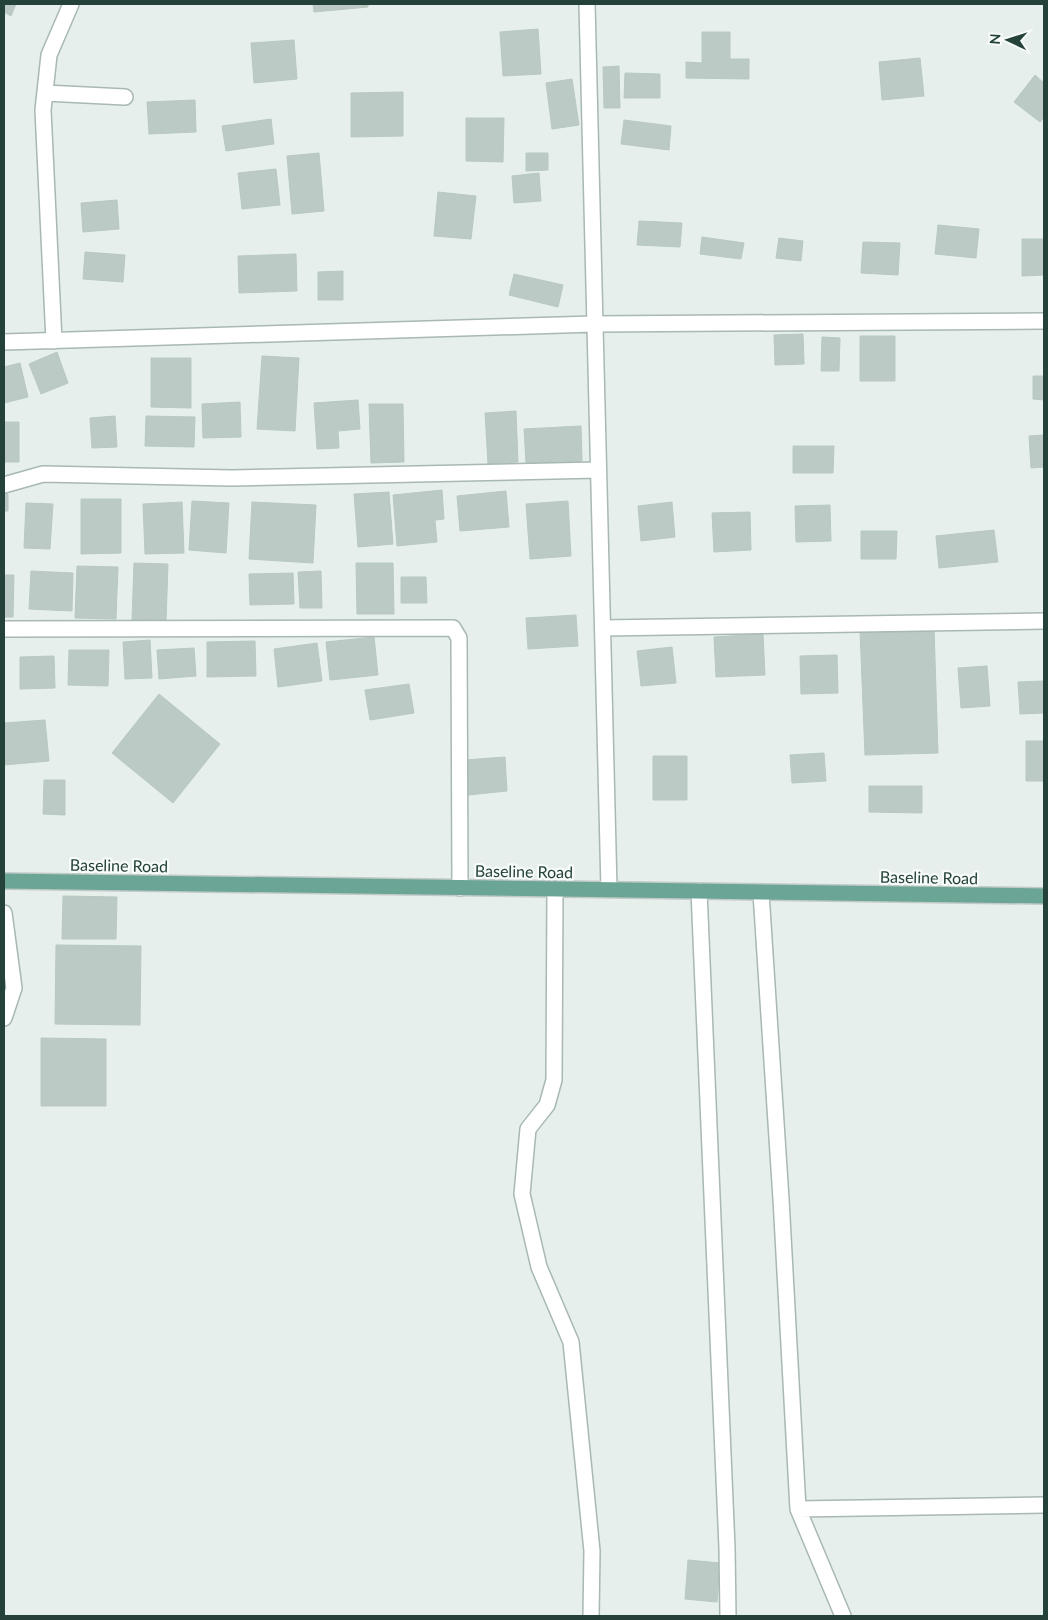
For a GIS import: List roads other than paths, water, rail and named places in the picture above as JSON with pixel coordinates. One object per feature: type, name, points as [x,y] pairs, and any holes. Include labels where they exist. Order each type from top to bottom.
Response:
[{"type":"main road","name":"Baseline Road","points":[[4,881],[1044,896]]},
{"type":"street","points":[[54,341],[43,110],[49,55],[72,4]]},
{"type":"street","points":[[587,4],[609,889]]},
{"type":"street","points":[[45,93],[125,97]]},
{"type":"street","points":[[4,342],[594,324],[1044,321]]},
{"type":"street","points":[[4,485],[43,474],[231,478],[598,470]]},
{"type":"street","points":[[603,628],[1044,621]]},
{"type":"street","points":[[4,629],[453,628],[459,638],[460,888]]},
{"type":"street","points":[[555,890],[554,1080],[547,1105],[528,1130],[522,1194],[539,1267],[571,1342],[592,1551],[591,1616]]},
{"type":"street","points":[[699,891],[727,1538],[728,1616]]},
{"type":"street","points":[[761,893],[781,1199],[798,1509],[842,1616]]},
{"type":"street","points":[[4,913],[14,988],[4,1018]]},
{"type":"street","points":[[798,1509],[1044,1505]]}]
